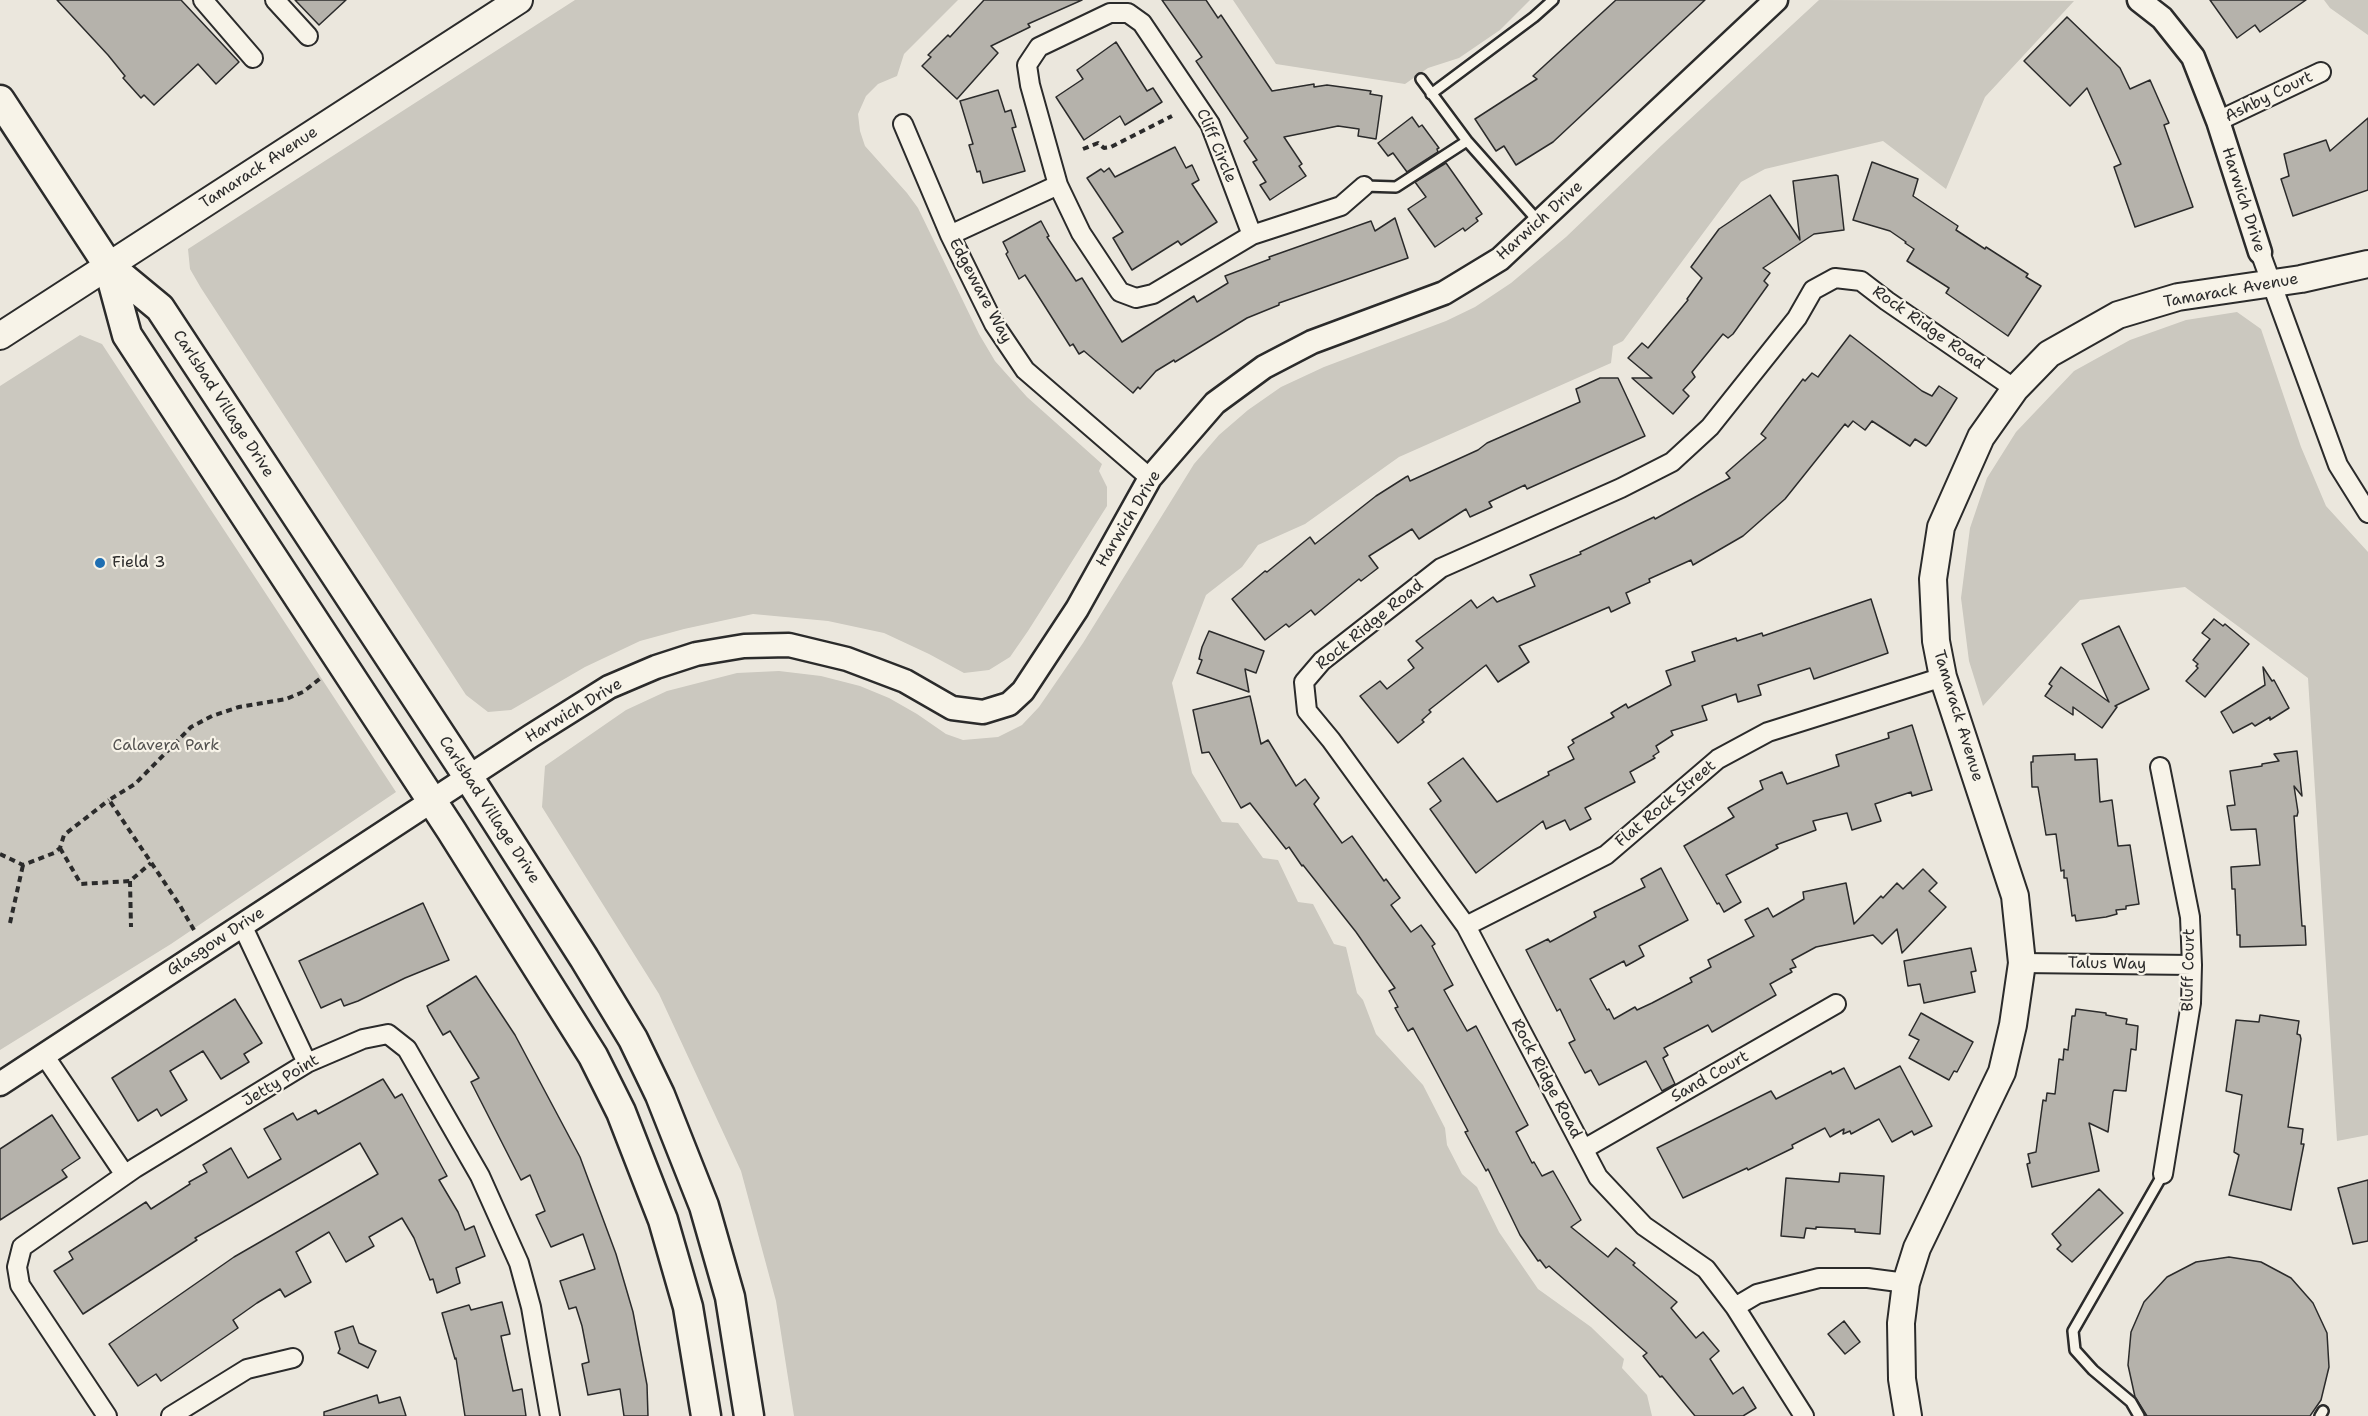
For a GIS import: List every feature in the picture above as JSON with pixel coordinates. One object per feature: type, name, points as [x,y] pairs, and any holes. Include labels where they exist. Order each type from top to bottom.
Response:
[{"type":"main road","name":"Tamarack Avenue","points":[[0,336],[519,0]]},
{"type":"main road","name":"Carlsbad Village Drive","points":[[0,100],[108,266],[127,335],[432,801],[593,1056],[621,1112],[663,1220],[682,1285],[699,1367],[705,1416]]},
{"type":"main road","name":"Tamarack Avenue","points":[[1908,1416],[1902,1379],[1901,1323],[1906,1283],[1917,1248],[2002,1072],[2013,1025],[2022,963],[2015,896],[1943,677],[1936,641],[1933,579],[1941,526],[1981,437],[2015,388],[2049,354],[2118,315],[2178,297],[2306,278],[2368,264]]},
{"type":"main road","name":"Carlsbad Village Drive","points":[[108,266],[160,308],[469,778],[585,958],[633,1039],[660,1095],[704,1206],[730,1297],[749,1416]]},
{"type":"street","points":[[203,0],[254,58]]},
{"type":"street","points":[[275,0],[308,36]]},
{"type":"street","name":"Harwich Drive","points":[[432,801],[609,687],[656,667],[696,654],[744,646],[789,645],[847,658],[905,681],[952,708],[983,712],[1009,704],[1023,691],[1077,609],[1150,478],[1215,403],[1264,367],[1312,342],[1444,293],[1500,260],[1776,0]]},
{"type":"street","name":"Harwich Drive","points":[[2139,0],[2162,18],[2193,57],[2218,121],[2270,283],[2288,322],[2338,465],[2368,513]]},
{"type":"street","name":"Cliff Circle","points":[[1110,13],[1128,13],[1142,23],[1210,124],[1252,235],[1153,294],[1136,298],[1120,292],[1081,233],[1058,185],[1030,85],[1027,65],[1039,47],[1110,13]]},
{"type":"street","name":"Ashby Court","points":[[2218,121],[2321,72]]},
{"type":"street","name":"Edgeware Way","points":[[903,124],[950,235],[994,324],[1025,370],[1150,478]]},
{"type":"street","points":[[950,235],[1058,185]]},
{"type":"street","points":[[1252,235],[1341,206],[1364,186]]},
{"type":"street","name":"Rock Ridge Road","points":[[1804,1416],[1706,1269],[1644,1226],[1598,1177],[1466,926],[1307,711],[1304,682],[1322,661],[1441,568],[1621,488],[1672,462],[1710,427],[1797,318],[1813,290],[1835,278],[1861,281],[2015,388]]},
{"type":"street","name":"Flat Rock Street","points":[[1466,926],[1606,855],[1718,759],[1768,732],[1943,677]]},
{"type":"street","name":"Bluff Court","points":[[2160,767],[2190,917],[2192,965],[2192,1003],[2163,1174]]},
{"type":"street","name":"Glasgow Drive","points":[[0,1084],[432,801]]},
{"type":"street","points":[[242,925],[307,1063]]},
{"type":"street","name":"Talus Way","points":[[2022,963],[2192,965]]},
{"type":"street","name":"Sand Court","points":[[1584,1149],[1836,1004]]},
{"type":"street","name":"Jetty Point","points":[[107,1416],[20,1285],[17,1267],[22,1247],[125,1175],[307,1063],[363,1039],[388,1035],[407,1049],[480,1176],[519,1263],[531,1307],[550,1416]]},
{"type":"street","points":[[44,1055],[125,1175]]},
{"type":"street","points":[[1734,1308],[1757,1294],[1819,1278],[1868,1278],[1906,1283]]},
{"type":"street","points":[[171,1416],[247,1369],[293,1358]]},
{"type":"lane","points":[[1431,94],[1534,17],[1552,0]]},
{"type":"lane","points":[[1421,80],[1467,141],[1540,223]]},
{"type":"lane","points":[[1364,186],[1396,187],[1467,141]]},
{"type":"lane","points":[[2139,1416],[2131,1402],[2093,1370],[2075,1350],[2073,1331],[2163,1174]]},
{"type":"path","points":[[1083,149],[1098,143],[1104,148],[1111,147],[1172,116]]},
{"type":"path","points":[[0,854],[23,864],[54,853],[60,848],[64,835],[109,800],[135,784],[191,727],[212,716],[239,707],[286,699],[303,692],[322,677]]},
{"type":"path","points":[[109,800],[194,930]]},
{"type":"path","points":[[60,848],[81,884],[130,881],[151,863]]},
{"type":"path","points":[[10,923],[23,864]]},
{"type":"path","points":[[130,881],[131,927]]},
{"type":"green space","points":[[575,0],[958,0],[904,54],[897,76],[878,84],[866,96],[858,114],[860,131],[865,146],[918,208],[979,334],[995,361],[1027,397],[1102,464],[1099,471],[1107,487],[1107,506],[1010,657],[989,670],[964,673],[884,633],[828,621],[753,614],[640,641],[585,667],[511,710],[488,712],[466,695],[201,288],[190,269],[188,249]]},
{"type":"green space","points":[[1233,0],[1530,0],[1500,30],[1459,58],[1428,68],[1405,84],[1276,64]]},
{"type":"green space","points":[[1819,0],[2074,1],[1985,97],[1946,189],[1883,141],[1765,169],[1741,182],[1623,341],[1613,346],[1611,363],[1399,457],[1305,524],[1258,545],[1242,567],[1206,595],[1172,683],[1192,773],[1222,822],[1238,823],[1263,858],[1278,860],[1298,902],[1313,904],[1334,944],[1346,947],[1357,993],[1363,1000],[1376,1034],[1423,1085],[1445,1128],[1447,1145],[1462,1174],[1477,1187],[1499,1232],[1538,1289],[1591,1327],[1624,1359],[1622,1368],[1647,1395],[1652,1416],[794,1416],[776,1301],[741,1171],[659,994],[542,807],[545,766],[626,710],[667,691],[737,673],[779,671],[821,676],[860,686],[889,698],[946,734],[963,740],[998,737],[1022,725],[1039,707],[1083,643],[1194,464],[1219,435],[1248,410],[1281,387],[1324,367],[1446,321],[1475,307],[1511,283],[1566,237]]},
{"type":"green space","points":[[2324,0],[2368,0],[2368,35],[2330,8]]},
{"type":"green space","points":[[2237,312],[2261,329],[2301,447],[2326,506],[2368,552],[2368,1135],[2337,1141],[2308,678],[2185,587],[2080,600],[1983,706],[1969,661],[1961,598],[1970,528],[1987,478],[2016,432],[2074,371],[2130,340],[2186,320]]},
{"type":"green space","name":"Calavera Park","points":[[80,335],[102,344],[396,792],[171,944],[0,1050],[0,386]]},
{"type":"building","points":[[57,0],[181,0],[239,62],[216,84],[198,64],[154,105],[144,95],[141,98],[123,78],[125,76],[108,55]]},
{"type":"building","points":[[295,0],[346,0],[319,25]]},
{"type":"building","points":[[984,0],[1082,0],[1028,24],[1030,27],[991,46],[998,53],[957,99],[922,66],[931,57],[928,55],[948,35],[950,37]]},
{"type":"building","points":[[1162,0],[1206,0],[1218,18],[1221,15],[1272,91],[1314,84],[1314,87],[1327,85],[1371,91],[1370,94],[1382,96],[1376,139],[1358,136],[1359,129],[1338,126],[1284,137],[1302,164],[1299,166],[1306,176],[1270,200],[1260,185],[1266,182],[1253,162],[1257,160],[1244,141],[1248,138],[1196,61],[1202,57]]},
{"type":"building","points":[[1616,0],[1705,0],[1553,142],[1516,165],[1504,146],[1496,151],[1475,119],[1537,79],[1533,76]]},
{"type":"building","points":[[2210,0],[2306,0],[2260,32],[2255,25],[2237,38]]},
{"type":"building","points":[[2067,17],[2120,68],[2130,89],[2150,80],[2169,123],[2164,125],[2193,207],[2135,227],[2114,167],[2121,164],[2087,88],[2070,106],[2024,61]]},
{"type":"building","points":[[1116,42],[1147,91],[1153,88],[1162,102],[1125,125],[1120,116],[1084,140],[1056,97],[1083,79],[1077,70]]},
{"type":"building","points":[[998,90],[1005,112],[1011,110],[1016,127],[1012,128],[1025,171],[983,183],[980,171],[977,172],[969,145],[973,144],[960,101]]},
{"type":"building","points":[[1412,117],[1419,127],[1422,125],[1439,148],[1438,152],[1407,172],[1393,153],[1388,156],[1378,143]]},
{"type":"building","points":[[2368,118],[2368,190],[2293,216],[2281,179],[2289,176],[2284,154],[2326,140],[2330,151]]},
{"type":"building","points":[[1175,147],[1186,168],[1192,165],[1199,180],[1192,184],[1217,222],[1181,245],[1178,241],[1132,270],[1113,238],[1123,232],[1087,178],[1101,169],[1104,172],[1109,168],[1115,177]]},
{"type":"building","points":[[1872,162],[1918,179],[1913,196],[1958,226],[1956,230],[2028,274],[2026,277],[2041,286],[2008,336],[1946,293],[1949,288],[1907,261],[1914,249],[1906,242],[1890,231],[1853,220]]},
{"type":"building","points":[[1446,163],[1482,214],[1476,218],[1478,221],[1465,231],[1463,228],[1435,247],[1408,209],[1426,197],[1415,182]]},
{"type":"building","points":[[1838,176],[1844,230],[1814,234],[1763,268],[1770,273],[1764,281],[1768,285],[1733,334],[1728,338],[1723,334],[1692,372],[1695,377],[1683,390],[1689,396],[1673,414],[1632,378],[1652,378],[1628,358],[1642,343],[1648,348],[1688,300],[1702,278],[1691,267],[1719,229],[1770,195],[1800,240],[1793,181]]},
{"type":"building","points":[[1395,218],[1408,258],[1279,303],[1279,305],[1247,318],[1156,371],[1140,389],[1138,387],[1133,393],[1084,351],[1079,354],[1073,344],[1070,346],[1025,275],[1019,279],[1006,254],[1008,252],[1003,242],[1041,221],[1049,236],[1047,237],[1076,281],[1082,278],[1122,342],[1194,296],[1197,302],[1228,283],[1225,276],[1270,259],[1269,257],[1371,221],[1375,231]]},
{"type":"building","points":[[1850,335],[1922,391],[1932,396],[1939,386],[1957,398],[1926,446],[1915,439],[1910,446],[1872,421],[1865,430],[1853,421],[1848,427],[1845,424],[1785,499],[1743,536],[1693,565],[1691,560],[1649,579],[1650,582],[1626,593],[1630,603],[1611,612],[1609,607],[1519,646],[1529,662],[1498,682],[1486,665],[1429,710],[1431,712],[1422,720],[1424,722],[1398,743],[1360,696],[1380,681],[1387,689],[1414,668],[1408,660],[1423,648],[1416,641],[1471,600],[1477,608],[1493,597],[1497,602],[1535,586],[1530,575],[1581,554],[1580,552],[1654,517],[1655,519],[1730,478],[1726,473],[1766,438],[1761,434],[1803,379],[1805,381],[1812,373],[1818,377]]},
{"type":"building","points":[[1600,378],[1618,378],[1645,436],[1527,489],[1525,485],[1489,502],[1492,507],[1470,517],[1466,509],[1419,539],[1412,529],[1369,556],[1378,568],[1361,581],[1359,579],[1315,615],[1311,610],[1289,627],[1286,624],[1265,640],[1232,599],[1310,537],[1315,544],[1376,496],[1406,477],[1408,476],[1410,481],[1478,450],[1487,443],[1580,402],[1576,389]]},
{"type":"building","points":[[1871,599],[1888,653],[1814,679],[1810,668],[1758,685],[1761,695],[1738,702],[1736,694],[1702,706],[1707,720],[1671,731],[1673,735],[1656,746],[1659,752],[1653,756],[1655,758],[1630,772],[1635,782],[1585,808],[1591,819],[1570,830],[1565,820],[1546,829],[1543,821],[1476,873],[1430,809],[1441,801],[1428,783],[1463,758],[1497,802],[1574,759],[1568,747],[1574,743],[1572,740],[1614,717],[1611,713],[1626,704],[1628,708],[1671,685],[1666,671],[1695,661],[1692,652],[1736,638],[1737,641],[1762,633],[1763,636]]},
{"type":"building","points":[[2214,619],[2223,626],[2225,624],[2249,644],[2205,697],[2186,681],[2198,668],[2196,666],[2198,664],[2193,660],[2210,639],[2202,633]]},
{"type":"building","points":[[2119,626],[2149,689],[2115,706],[2117,707],[2102,728],[2073,707],[2073,715],[2045,696],[2052,686],[2049,684],[2061,667],[2109,702],[2082,644]]},
{"type":"building","points":[[1209,631],[1264,651],[1256,673],[1245,669],[1249,692],[1197,673],[1202,660],[1199,659],[1202,647]]},
{"type":"building","points":[[2263,667],[2272,681],[2274,680],[2289,708],[2270,720],[2270,717],[2255,726],[2252,723],[2233,733],[2221,712],[2265,685]]},
{"type":"building","points":[[1250,696],[1261,744],[1268,740],[1296,786],[1305,779],[1319,798],[1314,804],[1342,843],[1352,836],[1384,881],[1386,879],[1400,898],[1391,905],[1411,932],[1421,925],[1435,944],[1432,946],[1453,985],[1444,990],[1467,1031],[1476,1026],[1528,1125],[1516,1132],[1532,1163],[1534,1162],[1542,1176],[1553,1171],[1581,1220],[1571,1227],[1608,1257],[1616,1248],[1677,1302],[1671,1308],[1696,1338],[1703,1332],[1719,1351],[1710,1359],[1733,1394],[1743,1387],[1756,1408],[1743,1416],[1695,1416],[1643,1356],[1647,1353],[1549,1266],[1546,1268],[1540,1260],[1538,1261],[1520,1235],[1488,1169],[1486,1171],[1465,1132],[1468,1131],[1413,1028],[1408,1031],[1395,1008],[1398,1007],[1389,991],[1395,988],[1356,932],[1289,847],[1286,849],[1250,803],[1241,808],[1209,752],[1202,753],[1193,710]]},
{"type":"building","points":[[1912,725],[1932,790],[1912,796],[1911,792],[1875,804],[1881,821],[1852,830],[1847,813],[1813,821],[1816,830],[1776,845],[1778,848],[1726,875],[1741,902],[1724,912],[1719,903],[1717,904],[1684,846],[1734,817],[1728,808],[1763,789],[1760,781],[1782,772],[1787,784],[1839,766],[1836,755],[1889,738],[1888,733]]},
{"type":"building","points":[[2297,751],[2302,796],[2294,786],[2298,812],[2297,816],[2294,816],[2302,926],[2305,926],[2306,945],[2240,947],[2231,867],[2260,865],[2256,829],[2231,830],[2227,806],[2235,805],[2230,771],[2279,761],[2274,754]]},
{"type":"building","points":[[2075,754],[2075,760],[2097,759],[2100,802],[2112,800],[2118,846],[2130,845],[2139,904],[2126,906],[2126,909],[2116,910],[2117,914],[2106,917],[2076,921],[2075,915],[2072,916],[2067,878],[2064,878],[2064,870],[2061,871],[2056,834],[2046,835],[2038,787],[2032,787],[2031,762],[2033,762],[2033,756]]},
{"type":"building","points":[[1661,868],[1688,920],[1639,946],[1644,956],[1626,966],[1624,961],[1590,979],[1614,1019],[1635,1007],[1637,1010],[1692,982],[1690,978],[1711,967],[1708,960],[1754,936],[1745,920],[1768,908],[1773,917],[1804,899],[1803,892],[1846,883],[1854,924],[1897,883],[1903,889],[1923,869],[1937,883],[1929,891],[1946,907],[1902,953],[1897,929],[1882,944],[1873,935],[1816,947],[1792,960],[1796,967],[1790,969],[1792,972],[1770,984],[1776,995],[1712,1032],[1708,1025],[1664,1048],[1668,1055],[1663,1058],[1675,1084],[1662,1091],[1646,1061],[1599,1085],[1591,1070],[1585,1073],[1569,1043],[1575,1040],[1560,1009],[1557,1011],[1526,950],[1548,939],[1550,942],[1596,917],[1594,912],[1645,887],[1641,879]]},
{"type":"building","points":[[423,903],[449,960],[358,1001],[344,1006],[341,999],[321,1008],[299,961]]},
{"type":"building","points":[[1971,948],[1976,971],[1971,972],[1975,992],[1924,1003],[1920,984],[1908,986],[1904,961]]},
{"type":"building","points":[[476,976],[515,1035],[580,1157],[616,1254],[633,1312],[647,1385],[648,1416],[624,1416],[620,1389],[588,1395],[582,1364],[589,1362],[582,1326],[576,1307],[569,1309],[560,1281],[595,1269],[583,1234],[551,1247],[536,1215],[545,1211],[530,1175],[521,1180],[471,1082],[479,1078],[450,1031],[443,1035],[427,1006]]},
{"type":"building","points":[[235,999],[262,1043],[244,1054],[249,1062],[221,1079],[203,1051],[170,1071],[187,1100],[161,1116],[157,1109],[138,1121],[112,1078]]},
{"type":"building","points":[[2076,1009],[2106,1013],[2106,1015],[2127,1019],[2126,1024],[2138,1026],[2136,1050],[2131,1049],[2126,1091],[2114,1090],[2113,1092],[2108,1132],[2089,1123],[2099,1171],[2032,1187],[2027,1164],[2030,1163],[2028,1154],[2036,1152],[2043,1100],[2046,1101],[2047,1093],[2055,1094],[2059,1059],[2063,1060],[2064,1049],[2068,1050],[2072,1016],[2075,1016]]},
{"type":"building","points":[[1921,1013],[1973,1042],[1957,1072],[1954,1071],[1949,1080],[1909,1058],[1919,1040],[1909,1035]]},
{"type":"building","points":[[2260,1015],[2299,1021],[2297,1034],[2301,1039],[2288,1127],[2303,1129],[2301,1144],[2304,1144],[2291,1210],[2229,1195],[2239,1155],[2234,1152],[2242,1095],[2226,1091],[2236,1020],[2259,1022]]},
{"type":"building","points":[[1900,1066],[1932,1126],[1914,1135],[1912,1131],[1892,1142],[1879,1119],[1851,1134],[1850,1131],[1843,1134],[1844,1129],[1830,1137],[1825,1128],[1792,1145],[1793,1148],[1683,1198],[1657,1148],[1771,1091],[1776,1099],[1831,1071],[1832,1074],[1844,1068],[1855,1089]]},
{"type":"building","points":[[383,1079],[395,1098],[402,1094],[447,1176],[439,1180],[458,1212],[465,1230],[474,1226],[485,1256],[456,1268],[460,1283],[437,1293],[414,1238],[402,1218],[369,1237],[374,1246],[346,1262],[329,1232],[296,1252],[311,1282],[285,1297],[280,1289],[233,1320],[238,1328],[161,1381],[156,1374],[138,1386],[109,1344],[234,1257],[378,1174],[360,1143],[195,1238],[197,1240],[83,1314],[54,1271],[73,1259],[69,1252],[146,1202],[151,1209],[190,1184],[189,1182],[207,1172],[203,1165],[231,1148],[248,1178],[281,1159],[264,1129],[293,1113],[297,1120],[316,1110],[318,1114]]},
{"type":"building","points":[[52,1115],[80,1158],[62,1170],[67,1177],[0,1220],[0,1149]]},
{"type":"building","points":[[1840,1173],[1884,1176],[1880,1234],[1855,1232],[1855,1229],[1816,1227],[1816,1229],[1806,1228],[1804,1238],[1781,1236],[1786,1178],[1839,1182]]},
{"type":"building","points":[[2368,1180],[2368,1241],[2353,1244],[2338,1188]]},
{"type":"building","points":[[2099,1189],[2123,1213],[2072,1262],[2057,1249],[2061,1245],[2052,1234]]},
{"type":"building","points":[[2229,1257],[2261,1262],[2291,1278],[2313,1303],[2327,1333],[2329,1367],[2321,1400],[2310,1416],[2147,1416],[2135,1397],[2128,1365],[2131,1332],[2144,1302],[2167,1277],[2196,1262]]},
{"type":"building","points":[[502,1302],[510,1334],[501,1336],[513,1391],[522,1389],[526,1416],[465,1416],[456,1358],[442,1313],[469,1305],[471,1310]]},
{"type":"building","points":[[1844,1321],[1860,1342],[1845,1354],[1828,1334]]},
{"type":"building","points":[[353,1326],[359,1343],[376,1351],[368,1368],[338,1353],[340,1349],[335,1332]]},
{"type":"building","points":[[377,1395],[379,1403],[400,1397],[406,1416],[324,1416],[324,1412]]},
{"type":"place","name":"Field 3","points":[[100,563]]}]
